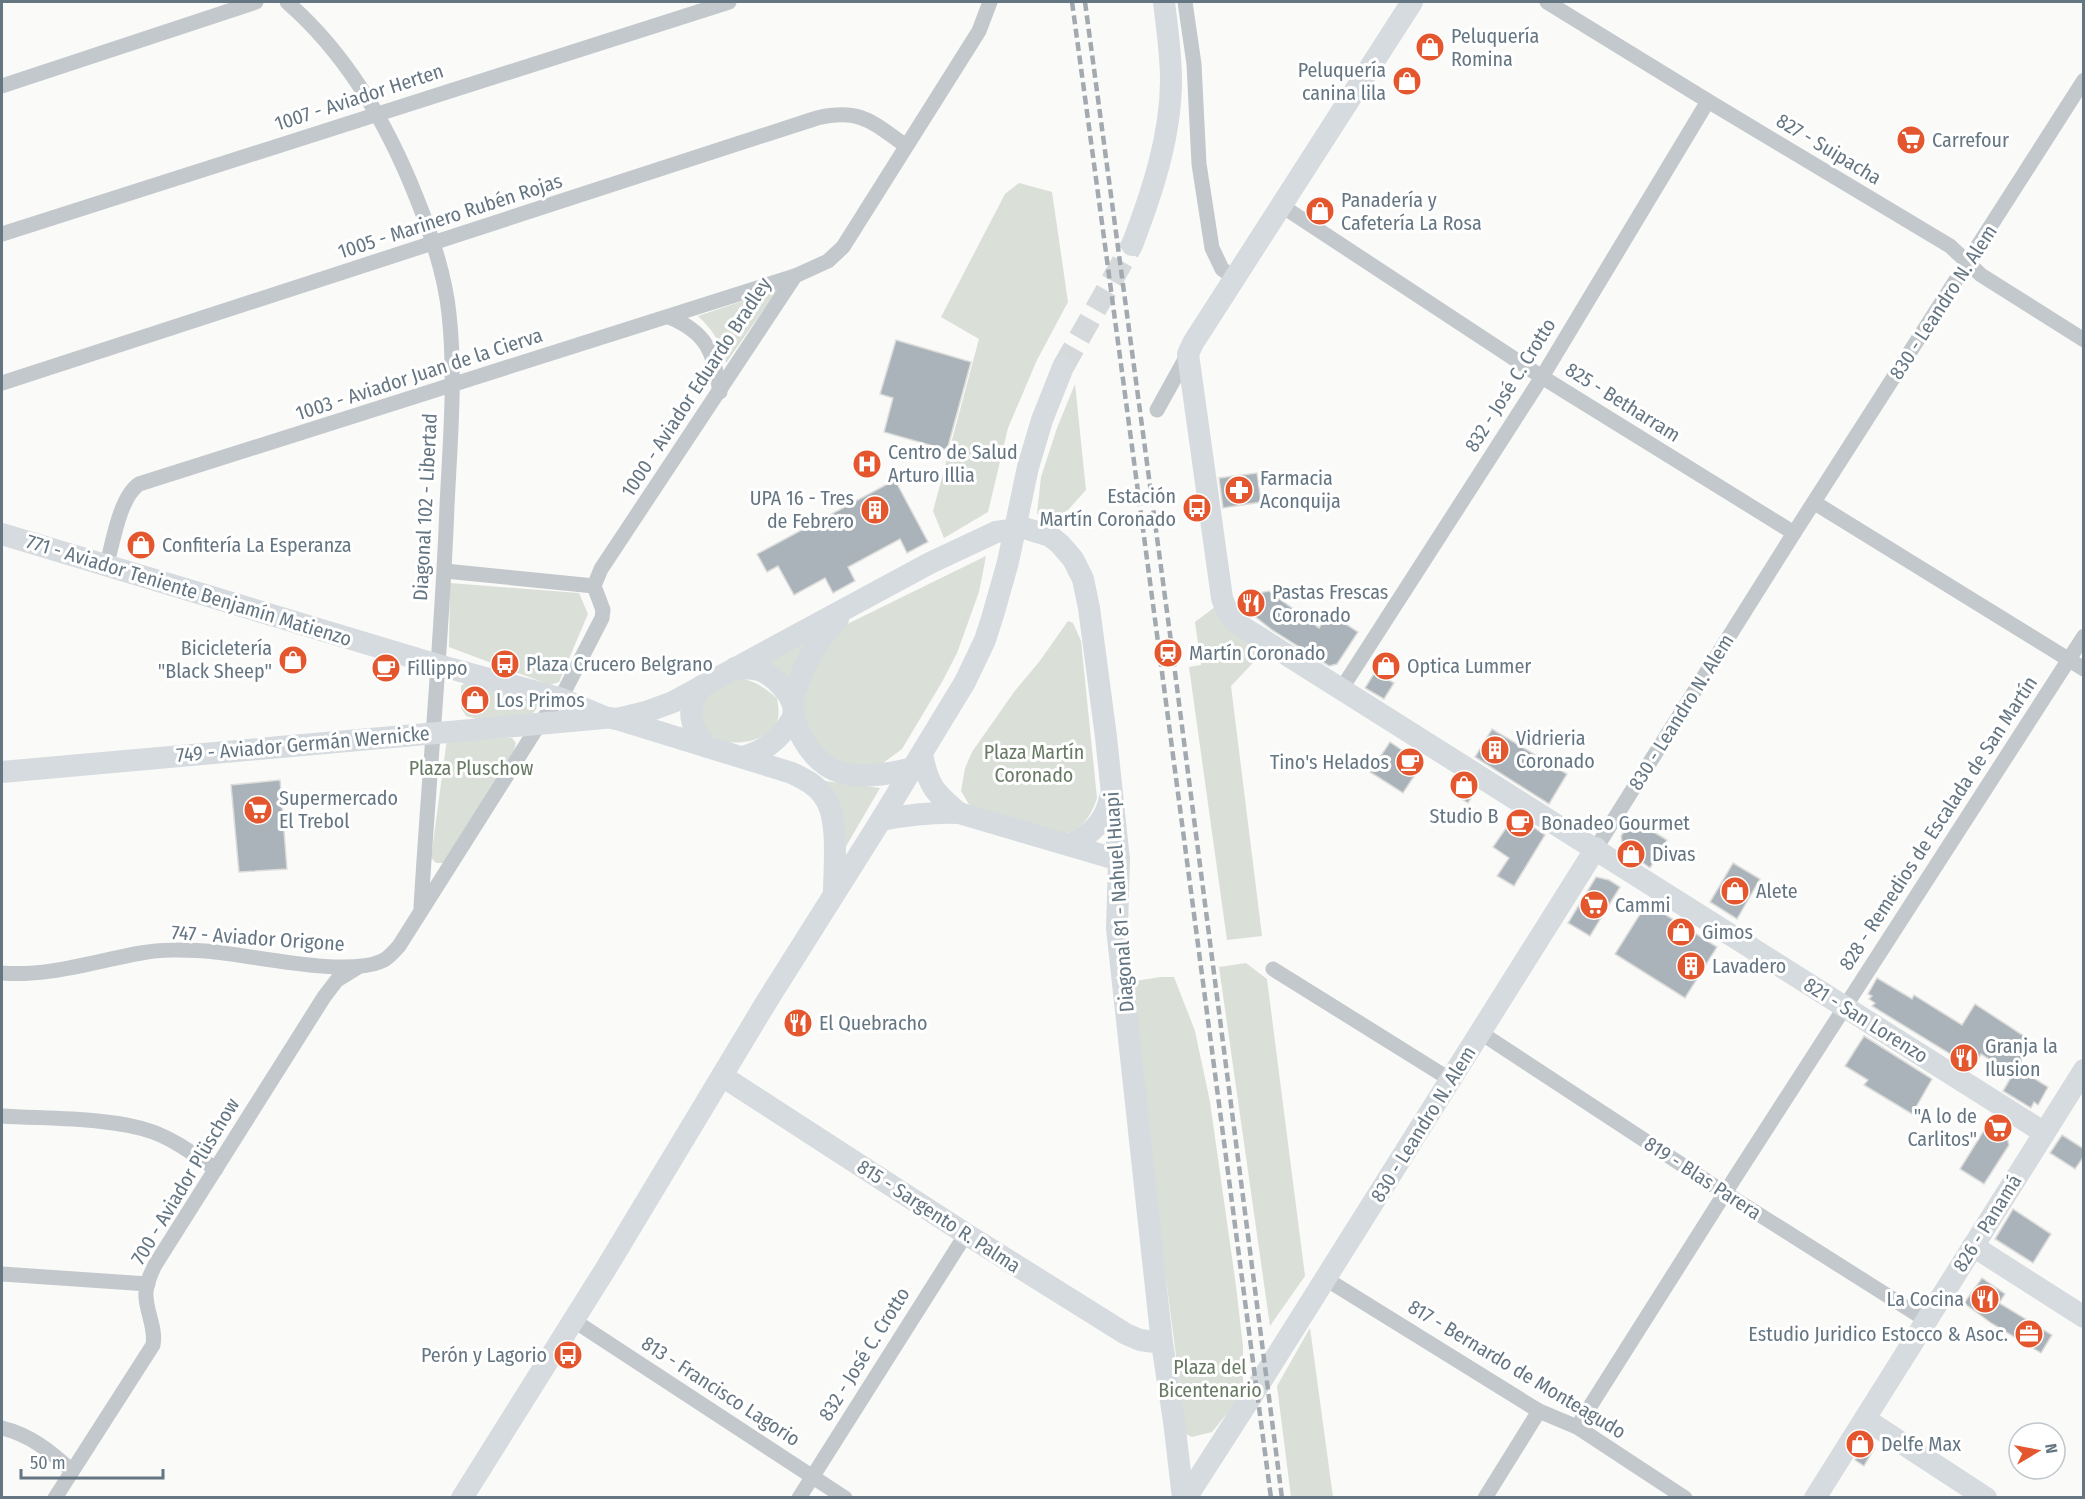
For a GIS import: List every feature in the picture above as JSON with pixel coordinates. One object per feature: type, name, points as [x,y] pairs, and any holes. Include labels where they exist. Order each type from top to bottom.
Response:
[{"type":"street","points":[[2,86],[256,2]]},
{"type":"street","name":"Diagonal 102 - Libertad","points":[[287,2],[320,34],[344,62],[394,144],[434,243],[449,313],[452,385],[445,571],[421,910]]},
{"type":"street","name":"1007 - Aviador Herten","points":[[2,234],[377,113],[684,8],[729,2]]},
{"type":"street","points":[[1132,245],[1155,180],[1167,125],[1171,81],[1164,2]]},
{"type":"street","points":[[1185,2],[1194,64],[1198,155],[1212,248],[1222,269],[1234,278]]},
{"type":"street","points":[[1157,410],[1193,343],[1412,2]]},
{"type":"street","name":"827 - Suipacha","points":[[1547,2],[1950,246],[1981,276],[2084,340]]},
{"type":"street","name":"1000 - Aviador Eduardo Bradley","points":[[594,586],[601,569],[795,276],[836,255],[979,31],[985,3]]},
{"type":"street","name":"830 - Leandro N. Alem","points":[[1184,1497],[1326,1279],[1794,533],[2084,80]]},
{"type":"street","name":"832 - José C. Crotto","points":[[1342,688],[1542,377],[1708,101]]},
{"type":"street","name":"1005 - Marinero Rubén Rojas","points":[[2,383],[832,115],[867,118],[906,146]]},
{"type":"street","name":"825 - Betharram","points":[[1282,206],[1542,377],[1794,533]]},
{"type":"street","name":"1003 - Aviador Juan de la Cierva","points":[[106,564],[125,501],[134,488],[140,484],[795,276]]},
{"type":"street","points":[[669,317],[686,324],[703,340],[714,362],[720,392]]},
{"type":"street","name":"821 - San Lorenzo","points":[[1188,354],[1222,598],[1226,611],[1232,619],[2043,1132]]},
{"type":"street","points":[[462,1497],[965,682],[985,640],[1002,588],[1028,467],[1042,420],[1064,368]]},
{"type":"street","points":[[1815,503],[2084,669]]},
{"type":"street","name":"Diagonal 81 - Nahuel Huapi","points":[[735,668],[930,563],[984,538],[1010,529],[1037,531],[1050,536],[1073,559],[1083,579],[1105,725],[1119,860],[1117,928],[1162,1343],[1184,1497]]},
{"type":"street","name":"771 - Aviador Teniente Benjamín Matienzo","points":[[2,534],[438,665],[559,698],[611,718],[708,747]]},
{"type":"street","points":[[421,910],[540,723],[569,683],[602,618],[603,610],[594,586],[445,571]]},
{"type":"street","name":"Diagonal 81 - Nahuel Huapi","points":[[793,709],[800,674],[818,640],[851,607]]},
{"type":"street","name":"828 - Remedios de Escalada de San Martín","points":[[1577,1426],[1725,1192],[2084,636]]},
{"type":"street","points":[[611,718],[661,707],[735,668],[759,670],[778,683],[793,709],[800,734],[806,745],[819,760],[837,771],[864,777],[886,775],[918,761]]},
{"type":"street","points":[[702,686],[691,705],[692,719],[694,728],[708,747],[792,773],[809,781],[824,795],[832,817],[834,893]]},
{"type":"street","points":[[743,757],[759,752],[779,737],[793,709]]},
{"type":"street","name":"749 - Aviador Germán Wernicke","points":[[2,772],[611,718]]},
{"type":"street","points":[[918,761],[928,780],[943,800],[959,813]]},
{"type":"street","points":[[1070,844],[1085,837],[1098,826],[1107,811],[1112,794]]},
{"type":"street","points":[[881,820],[924,813],[959,813],[1119,860]]},
{"type":"street","name":"747 - Aviador Origone","points":[[2,973],[38,973],[144,952],[173,950],[206,951],[328,966],[361,965],[384,960],[399,946],[421,910]]},
{"type":"street","name":"700 - Aviador Plüschow","points":[[56,1497],[153,1345],[154,1329],[146,1296],[155,1265],[332,986],[343,975],[361,965]]},
{"type":"street","points":[[1273,969],[1451,1080]]},
{"type":"street","name":"819 - Blas Parera","points":[[1480,1033],[1926,1320]]},
{"type":"street","name":"826 - Panamá","points":[[1815,1497],[2084,1070]]},
{"type":"street","name":"815 - Sargento R. Palma","points":[[722,1076],[966,1234],[1126,1334],[1140,1340],[1162,1343]]},
{"type":"street","points":[[2,1116],[94,1122],[152,1132],[170,1139],[216,1169]]},
{"type":"street","name":"832 - José C. Crotto","points":[[799,1497],[966,1234]]},
{"type":"street","points":[[1973,1246],[2084,1317]]},
{"type":"street","points":[[2,1274],[148,1284]]},
{"type":"street","name":"817 - Bernardo de Monteagudo","points":[[1326,1279],[1539,1411],[1577,1426],[1685,1497]]},
{"type":"street","name":"813 - Francisco Lagorio","points":[[573,1320],[845,1497]]},
{"type":"street","points":[[1485,1497],[1539,1411]]},
{"type":"street","points":[[1865,1419],[1986,1497]]},
{"type":"street","points":[[2,1428],[17,1432],[36,1442],[72,1472]]},
{"type":"green space","points":[[1019,183],[1052,192],[1068,302],[1037,360],[1008,428],[988,512],[944,538],[933,511],[979,339],[941,317],[1005,194]]},
{"type":"green space","points":[[778,289],[726,363],[716,337],[698,316]]},
{"type":"green space","points":[[1075,384],[1086,490],[1068,510],[1049,520],[1037,514],[1041,477]]},
{"type":"green space","points":[[986,556],[979,592],[957,653],[902,749],[879,766],[837,764],[816,745],[805,726],[800,700],[835,630]]},
{"type":"green space","points":[[450,583],[579,593],[588,614],[559,682],[550,685],[449,647]]},
{"type":"green space","points":[[1220,603],[1267,648],[1231,686],[1262,936],[1227,940],[1189,667],[1201,665],[1195,622]]},
{"type":"green space","name":"Plaza Martín Coronado","points":[[1068,621],[1073,623],[1081,641],[1097,798],[1092,811],[1081,825],[1071,832],[1058,834],[970,806],[961,791],[965,768],[972,752]]},
{"type":"green space","points":[[808,638],[790,681],[762,662]]},
{"type":"green space","points":[[738,678],[754,683],[777,698],[778,719],[772,729],[764,735],[735,743],[716,738],[706,730],[700,702],[712,687]]},
{"type":"green space","points":[[466,682],[536,698],[536,708],[530,715],[477,719],[466,716],[461,708],[461,686]]},
{"type":"green space","name":"Plaza Pluschow","points":[[512,738],[516,743],[514,750],[448,858],[443,863],[436,863],[431,858],[447,739]]},
{"type":"green space","points":[[825,781],[880,788],[841,855]]},
{"type":"green space","points":[[1246,963],[1267,979],[1305,1276],[1270,1326],[1219,967]]},
{"type":"green space","name":"Plaza del Bicentenario","points":[[1174,977],[1195,1031],[1210,1102],[1243,1347],[1243,1394],[1212,1432],[1192,1437],[1186,1434],[1128,982]]},
{"type":"green space","points":[[1310,1328],[1333,1497],[1291,1497],[1277,1386]]},
{"type":"building","points":[[896,340],[971,362],[947,450],[884,432],[893,398],[880,394]]},
{"type":"building","name":"Farmacia Aconquija","points":[[1257,473],[1261,502],[1223,508],[1219,478]]},
{"type":"building","name":"UPA 16 - Tres de Febrero","points":[[895,480],[928,542],[907,553],[900,539],[848,567],[855,581],[833,593],[825,578],[794,595],[778,566],[767,572],[757,554]]},
{"type":"building","points":[[1269,591],[1319,628],[1329,613],[1358,632],[1337,664],[1329,666],[1272,630],[1253,615],[1241,596]]},
{"type":"building","points":[[1375,672],[1394,683],[1384,699],[1365,688]]},
{"type":"building","points":[[1492,729],[1567,774],[1549,804],[1475,757]]},
{"type":"building","points":[[1390,742],[1422,764],[1403,793],[1370,772]]},
{"type":"building","points":[[280,780],[287,869],[239,872],[231,785]]},
{"type":"building","points":[[1461,780],[1476,790],[1468,803],[1453,793]]},
{"type":"building","points":[[1515,815],[1545,835],[1514,886],[1497,876],[1509,858],[1493,847]]},
{"type":"building","points":[[1632,819],[1667,840],[1650,868],[1623,848],[1621,836]]},
{"type":"building","name":"Alete","points":[[1733,863],[1760,879],[1737,919],[1710,902]]},
{"type":"building","name":"Cammi","points":[[1596,877],[1609,880],[1620,887],[1590,936],[1568,923]]},
{"type":"building","points":[[1647,903],[1717,947],[1685,998],[1615,954]]},
{"type":"building","points":[[1877,978],[1912,999],[1914,995],[1962,1025],[1975,1004],[2033,1042],[2017,1068],[2048,1087],[2038,1105],[2034,1102],[2031,1108],[2003,1091],[2013,1074],[1981,1054],[1973,1068],[1872,1006],[1875,1003],[1869,999],[1872,996],[1868,994]]},
{"type":"building","points":[[1864,1036],[1932,1079],[1912,1114],[1864,1085],[1868,1080],[1845,1066]]},
{"type":"building","points":[[1991,1119],[2005,1129],[2009,1145],[1984,1184],[1960,1169]]},
{"type":"building","points":[[2062,1135],[2084,1149],[2084,1156],[2075,1169],[2050,1153]]},
{"type":"building","points":[[2013,1209],[2051,1234],[2033,1263],[1995,1239]]},
{"type":"building","points":[[1982,1278],[2005,1294],[1999,1303],[2052,1335],[2041,1353],[1991,1323],[1964,1303]]},
{"type":"building","points":[[1866,1443],[1874,1449],[1864,1466],[1855,1460]]},
{"type":"tunnel","points":[[1063,367],[1132,245]]},
{"type":"railway","points":[[1072,2],[1271,1498]]},
{"type":"railway","points":[[1085,2],[1282,1498]]},
{"type":"place","name":"Peluquería Romina","points":[[1430,47]]},
{"type":"place","name":"Peluquería canina lila","points":[[1407,81]]},
{"type":"place","name":"Carrefour","points":[[1911,140]]},
{"type":"place","name":"Panadería y Cafetería La Rosa","points":[[1320,211]]},
{"type":"place","name":"Centro de Salud Arturo Illia","points":[[867,464]]},
{"type":"place","name":"Farmacia Aconquija","points":[[1239,490]]},
{"type":"place","name":"Estación Martín Coronado","points":[[1197,508]]},
{"type":"place","name":"UPA 16 - Tres de Febrero","points":[[875,510]]},
{"type":"place","name":"Confitería La Esperanza","points":[[141,545]]},
{"type":"place","name":"Pastas Frescas Coronado","points":[[1251,603]]},
{"type":"place","name":"Martín Coronado","points":[[1168,653]]},
{"type":"place","name":"Bicicletería \"Black Sheep\"","points":[[293,660]]},
{"type":"place","name":"Plaza Crucero Belgrano","points":[[505,664]]},
{"type":"place","name":"Optica Lummer","points":[[1386,666]]},
{"type":"place","name":"Fillippo","points":[[386,668]]},
{"type":"place","name":"Los Primos","points":[[475,700]]},
{"type":"place","name":"Vidrieria Coronado","points":[[1495,750]]},
{"type":"place","name":"Tino's Helados","points":[[1410,762]]},
{"type":"place","name":"Studio B","points":[[1464,785]]},
{"type":"place","name":"Supermercado El Trebol","points":[[258,810]]},
{"type":"place","name":"Bonadeo Gourmet","points":[[1520,823]]},
{"type":"place","name":"Divas","points":[[1631,854]]},
{"type":"place","name":"Alete","points":[[1735,891]]},
{"type":"place","name":"Cammi","points":[[1594,905]]},
{"type":"place","name":"Gimos","points":[[1681,932]]},
{"type":"place","name":"Lavadero","points":[[1691,966]]},
{"type":"place","name":"El Quebracho","points":[[798,1023]]},
{"type":"place","name":"Granja la Ilusion","points":[[1964,1058]]},
{"type":"place","name":"\"A lo de Carlitos\"","points":[[1998,1128]]},
{"type":"place","name":"La Cocina","points":[[1985,1299]]},
{"type":"place","name":"Estudio Juridico Estocco & Asoc.","points":[[2029,1334]]},
{"type":"place","name":"Perón y Lagorio","points":[[568,1355]]},
{"type":"place","name":"Delfe Max","points":[[1860,1444]]}]
